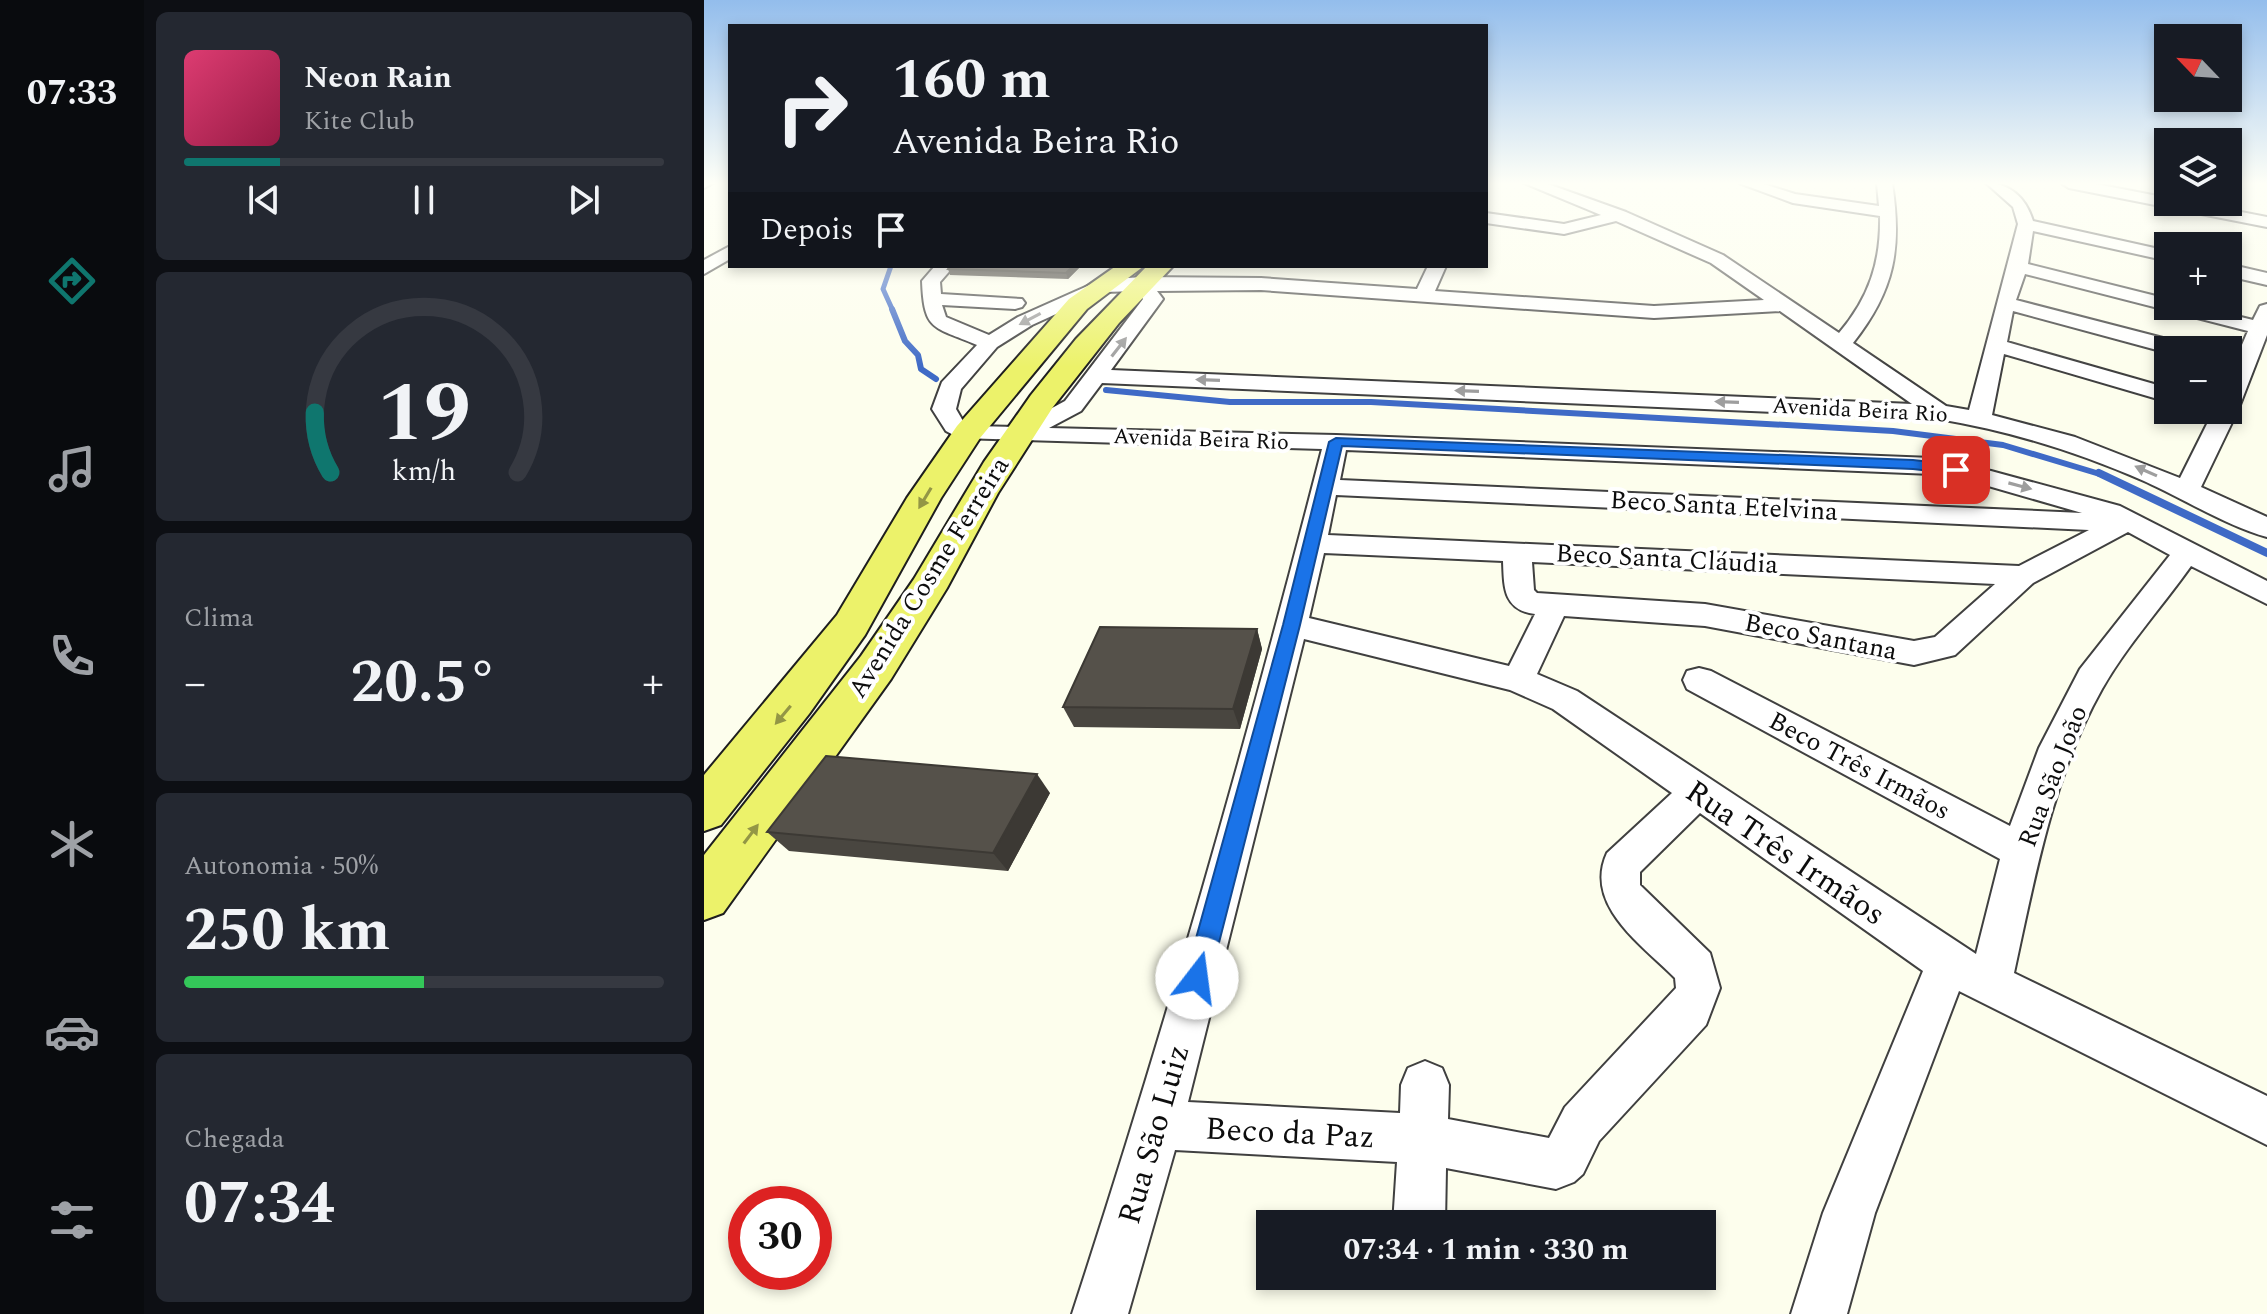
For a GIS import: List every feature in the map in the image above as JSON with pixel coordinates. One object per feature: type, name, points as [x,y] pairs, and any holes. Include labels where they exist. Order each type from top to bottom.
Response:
[{"type":"main road","name":"Avenida Cosme Ferreira","points":[[704,810],[793,702],[851,625],[924,498],[968,433],[1060,322],[1101,286],[1145,272]]},
{"type":"main road","name":"Avenida Cosme Ferreira","points":[[704,896],[882,658],[928,588],[982,491],[1020,433],[1145,272]]},
{"type":"street","points":[[1685,244],[1717,259],[1939,412]]},
{"type":"street","points":[[1842,343],[1870,310],[1879,292],[1887,244]]},
{"type":"street","points":[[1979,418],[2005,303],[2022,244]]},
{"type":"street","points":[[2114,244],[2154,253]]},
{"type":"street","points":[[707,264],[728,252]]},
{"type":"street","points":[[2018,267],[2154,302]]},
{"type":"street","points":[[943,268],[931,281],[933,312],[938,321],[990,343]]},
{"type":"street","points":[[1423,296],[1436,268]]},
{"type":"street","points":[[2134,296],[2154,270]]},
{"type":"street","points":[[1020,433],[1073,406],[1153,299],[1145,272],[1261,284],[1654,312],[1783,305]]},
{"type":"street","points":[[2242,273],[2267,279]]},
{"type":"street","points":[[968,433],[949,421],[944,409],[944,398],[960,373],[990,343],[1025,321],[1101,286]]},
{"type":"street","points":[[932,299],[1015,303]]},
{"type":"street","points":[[2005,303],[2154,343]]},
{"type":"street","points":[[2242,316],[2264,319],[2242,354]]},
{"type":"street","points":[[1995,345],[2154,391]]},
{"type":"street","name":"Avenida Beira Rio","points":[[1096,376],[1939,412],[1979,418],[2079,444],[2267,528]]},
{"type":"street","points":[[2187,490],[2217,424]]},
{"type":"street","name":"Avenida Beira Rio","points":[[968,433],[1336,442],[1932,466],[2034,489],[2127,522],[2267,594]]},
{"type":"street","name":"Rua São Luiz","points":[[1100,1314],[1158,1125],[1292,625],[1336,442]]},
{"type":"street","name":"Beco Santa Etelvina","points":[[1324,487],[2127,522]]},
{"type":"street","name":"Beco Santana","points":[[1517,551],[1519,594],[1529,603],[1734,619],[1914,653],[1944,647],[2023,576],[2127,522]]},
{"type":"street","name":"Beco Santa Cláudia","points":[[1311,543],[2023,576]]},
{"type":"street","name":"Rua São João","points":[[1819,1314],[1849,1213],[1969,973],[2021,851],[2066,726],[2093,677],[2188,551]]},
{"type":"street","points":[[1518,680],[1554,606]]},
{"type":"street","name":"Rua Três Irmãos","points":[[1292,625],[1518,680],[1565,700],[1697,793],[1969,973],[2267,1121]]},
{"type":"street","name":"Beco Três Irmãos","points":[[1699,680],[2021,851]]},
{"type":"street","name":"Beco da Paz","points":[[1158,1125],[1422,1139],[1556,1164],[1562,1161],[1568,1156],[1580,1126],[1690,1009],[1698,988],[1695,968],[1627,902],[1620,885],[1621,865],[1697,793]]},
{"type":"street","points":[[1419,1210],[1425,1085]]},
{"type":"building","points":[[949,268],[1071,268],[1066,273]]},
{"type":"building","points":[[1100,627],[1257,629],[1233,709],[1063,707]]},
{"type":"building","points":[[826,756],[1037,774],[993,853],[767,832]]},
{"type":"waterway","points":[[890,268],[883,289],[893,311]]},
{"type":"waterway","points":[[892,309],[905,341],[918,355],[921,369],[936,379]]},
{"type":"waterway","points":[[1106,390],[1230,402],[1371,402],[1893,431],[2003,445],[2103,475]]},
{"type":"waterway","points":[[2099,473],[2267,553]]},
{"type":"route","points":[[1197,978],[1292,625],[1336,442],[1913,464],[1956,470]]}]
